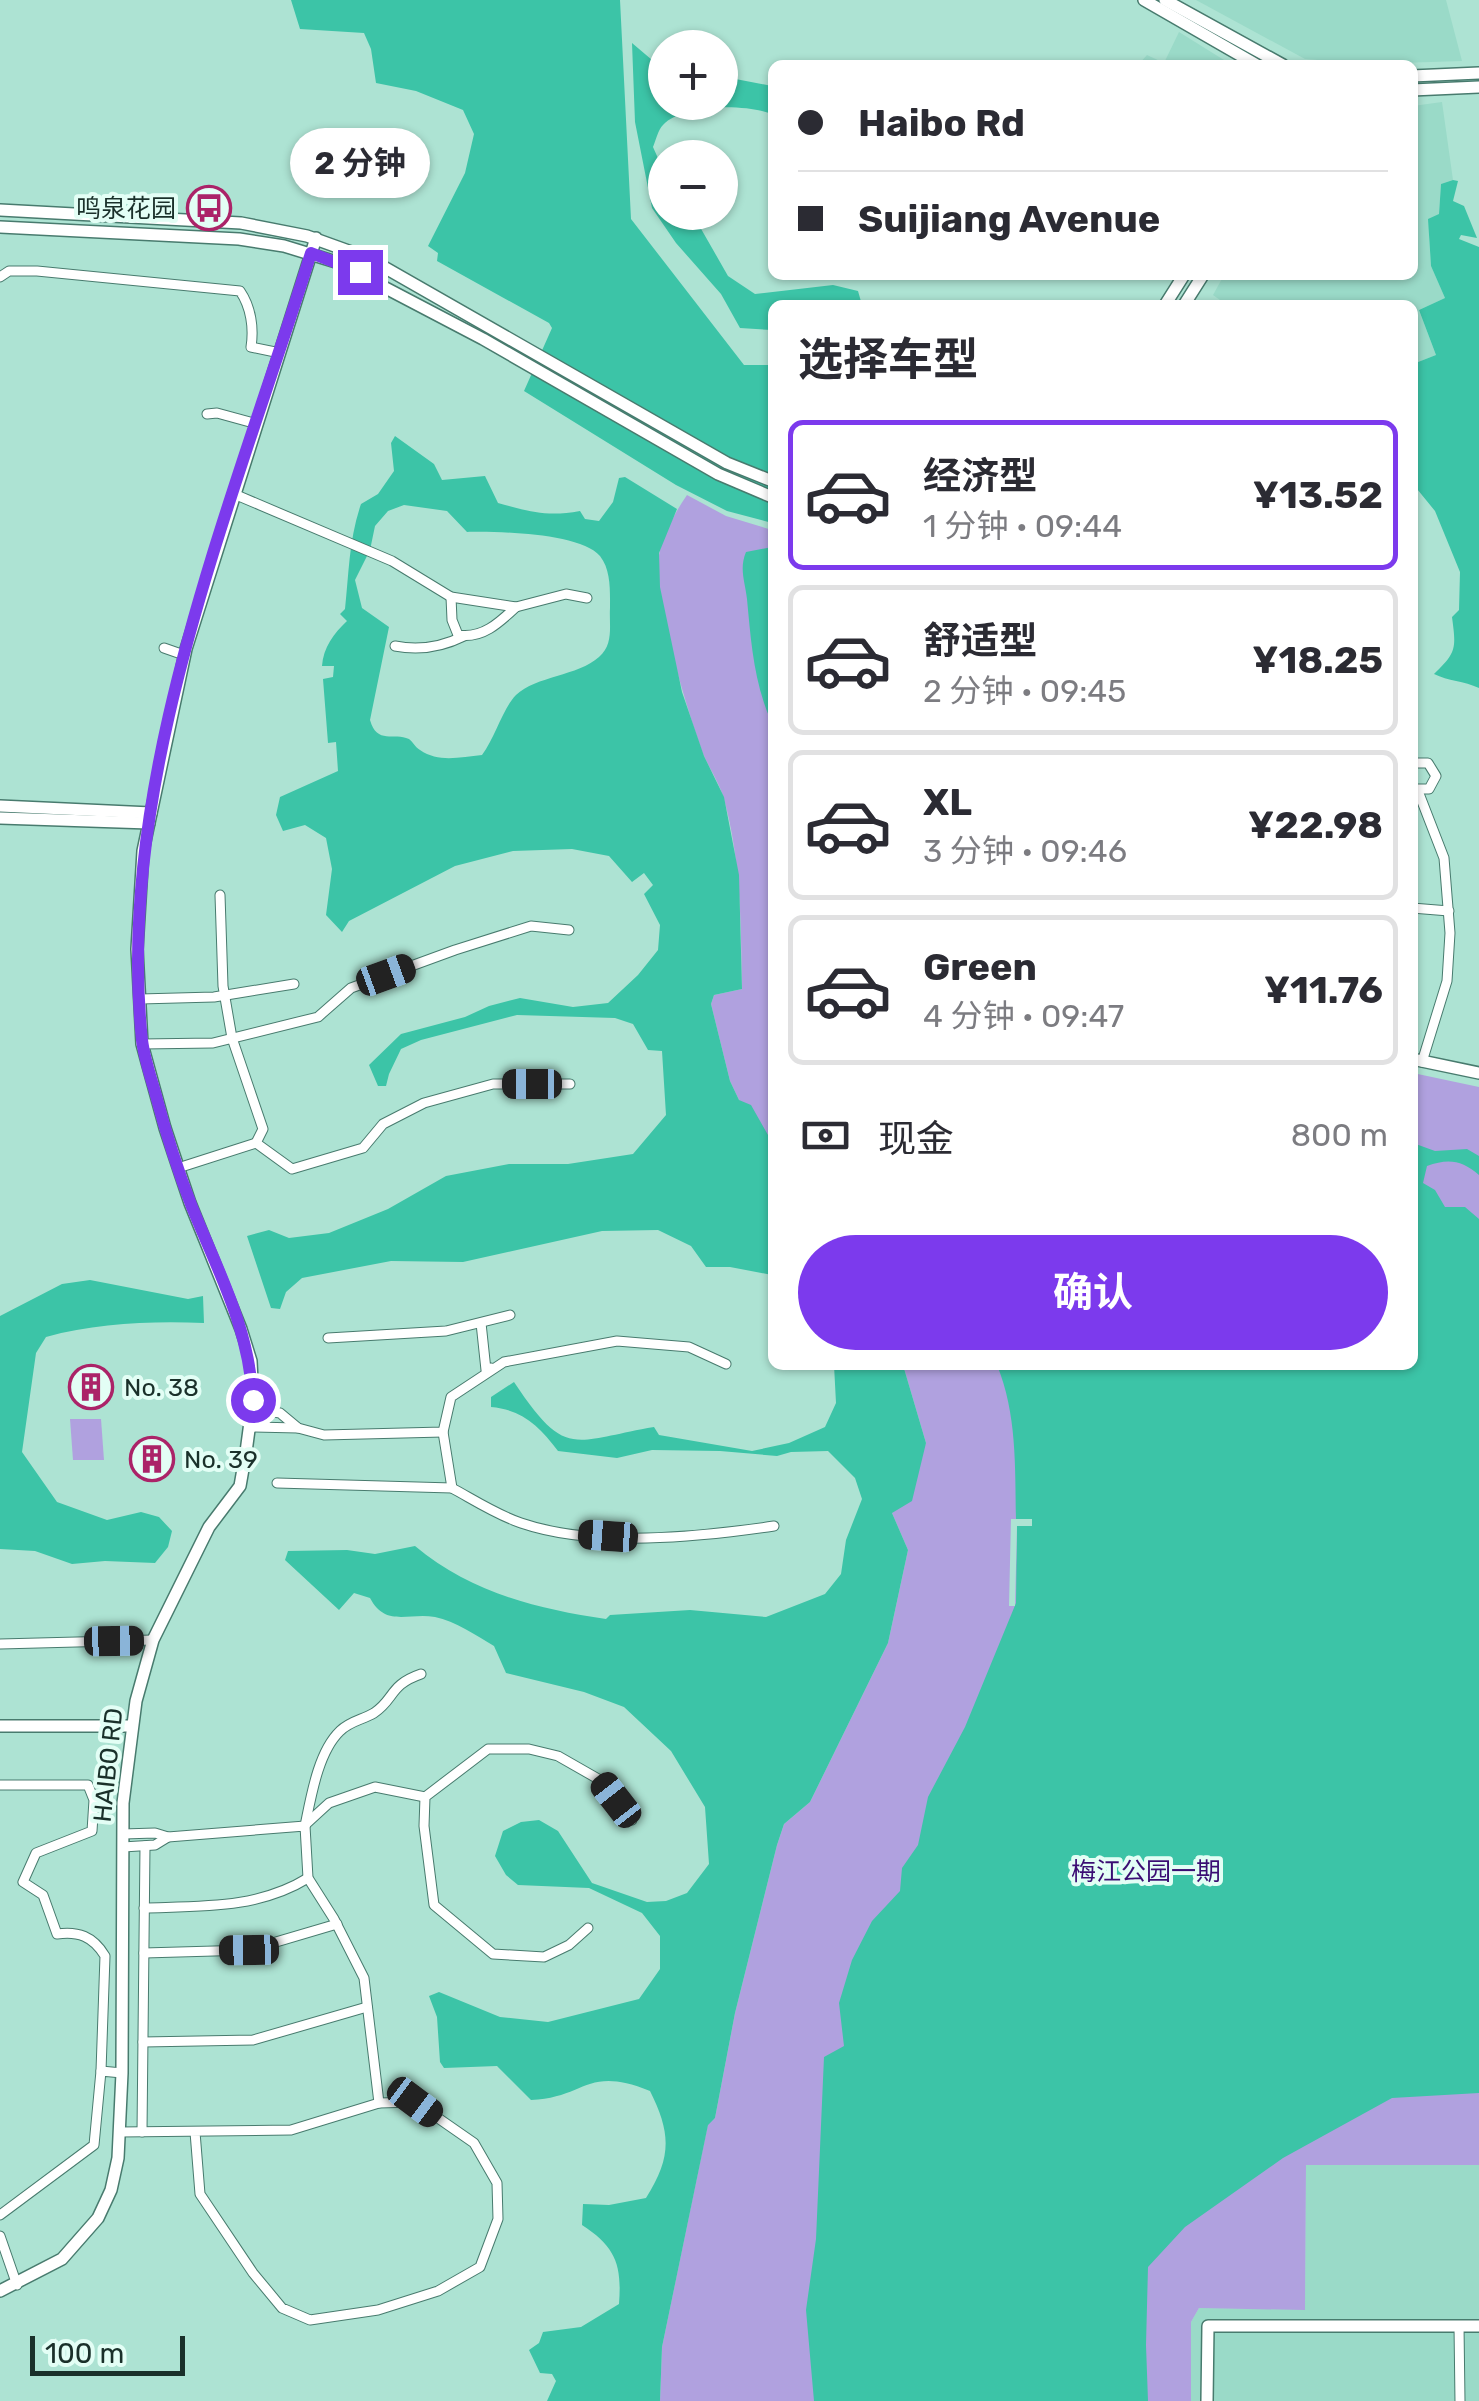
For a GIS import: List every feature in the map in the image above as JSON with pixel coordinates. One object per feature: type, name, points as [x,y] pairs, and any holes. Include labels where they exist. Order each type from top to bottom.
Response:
[{"type":"street","points":[[1144,0],[1247,60]]},
{"type":"street","points":[[1165,0],[1274,60]]},
{"type":"street","points":[[1418,76],[1479,73]]},
{"type":"street","points":[[1418,90],[1479,87]]},
{"type":"street","points":[[0,210],[241,223],[316,238],[368,258],[727,463],[768,479]]},
{"type":"street","points":[[0,228],[239,239],[311,253],[360,272],[718,474],[768,494]]},
{"type":"street","name":"HAIBO RD","points":[[7,2288],[62,2259],[98,2218],[111,2190],[120,2132],[123,1840],[132,1726],[153,1640],[208,1527],[240,1486],[250,1427],[251,1361],[242,1328],[178,1168],[142,1044],[137,949],[143,851],[184,655],[316,238]]},
{"type":"street","points":[[0,277],[9,271],[36,271],[240,291],[247,301],[254,333],[251,347],[280,353]]},
{"type":"street","points":[[207,414],[256,424]]},
{"type":"street","points":[[234,494],[380,556],[450,597],[516,607],[566,594],[587,598]]},
{"type":"street","points":[[450,597],[452,620],[458,635],[464,636],[472,637],[494,626],[516,607]]},
{"type":"street","points":[[396,646],[444,646],[464,636]]},
{"type":"street","points":[[164,648],[184,655]]},
{"type":"street","points":[[1418,762],[1435,770],[1433,786],[1418,790]]},
{"type":"street","points":[[1418,795],[1444,858],[1449,911],[1447,981],[1418,1057]]},
{"type":"street","points":[[0,806],[150,818]]},
{"type":"street","points":[[0,818],[150,818]]},
{"type":"street","points":[[178,1168],[256,1143],[263,1129],[232,1038],[224,996],[220,895]]},
{"type":"street","points":[[1418,908],[1449,911]]},
{"type":"street","points":[[142,1044],[212,1043],[318,1017],[352,988],[456,950],[531,926],[569,930]]},
{"type":"street","points":[[140,999],[224,996],[294,984]]},
{"type":"street","points":[[1418,1062],[1479,1076]]},
{"type":"street","points":[[256,1143],[292,1169],[364,1148],[384,1124],[424,1103],[493,1084],[570,1084]]},
{"type":"street","points":[[328,1338],[446,1332],[510,1316]]},
{"type":"street","points":[[481,1323],[486,1370],[504,1362],[617,1341],[689,1347],[726,1364]]},
{"type":"street","points":[[452,1488],[443,1432],[452,1397],[504,1362]]},
{"type":"street","points":[[252,1409],[280,1413],[298,1428]]},
{"type":"street","points":[[250,1427],[298,1428],[324,1435],[443,1432]]},
{"type":"street","points":[[277,1483],[452,1488],[521,1523],[581,1534],[653,1537],[774,1526]]},
{"type":"street","points":[[0,1644],[153,1640]]},
{"type":"street","points":[[379,2103],[364,1978],[308,1878],[306,1826],[315,1774],[336,1734],[354,1720],[376,1712],[401,1681],[421,1674]]},
{"type":"street","points":[[0,1726],[132,1726]]},
{"type":"street","points":[[123,1840],[155,1833],[168,1838],[306,1826],[328,1803],[376,1787],[425,1797],[488,1749],[530,1749],[558,1756],[600,1780],[632,1820]]},
{"type":"street","points":[[0,1785],[88,1785],[94,1800],[92,1832],[36,1853],[24,1882],[43,1895],[56,1934],[76,1932],[97,1943],[105,1956],[94,2145],[0,2215]]},
{"type":"street","points":[[425,1797],[424,1826],[434,1905],[493,1954],[544,1956],[569,1945],[588,1928]]},
{"type":"street","points":[[123,1840],[155,1846],[168,1838]]},
{"type":"street","points":[[142,2132],[145,1846]]},
{"type":"street","points":[[144,1908],[227,1906],[284,1893],[308,1878]]},
{"type":"street","points":[[144,1952],[249,1950],[337,1924]]},
{"type":"street","points":[[143,2042],[253,2040],[367,2008]]},
{"type":"street","points":[[101,2071],[122,2073]]},
{"type":"street","points":[[120,2132],[291,2130],[379,2103],[415,2102],[474,2143],[497,2183],[498,2219],[480,2267],[438,2291],[378,2310],[310,2320],[282,2308],[252,2273],[200,2194],[195,2132]]},
{"type":"street","points":[[0,2236],[7,2288]]},
{"type":"street","points":[[0,2274],[7,2288]]},
{"type":"street","points":[[1207,2401],[1208,2326],[1479,2326]]},
{"type":"street","points":[[1459,2326],[1460,2401]]},
{"type":"shaded area","points":[[291,0],[620,0],[631,219],[744,365],[768,365],[768,522],[727,511],[676,485],[524,391],[552,328],[549,323],[437,261],[438,253],[428,246],[465,173],[474,134],[463,110],[416,91],[376,83],[371,49],[364,33],[300,29]]},
{"type":"shaded area","points":[[1196,0],[1446,0],[1462,61],[1418,62],[1305,59]]},
{"type":"shaded area","points":[[1179,32],[1224,60],[1165,60]]},
{"type":"shaded area","points":[[632,43],[648,57],[648,120],[669,120],[655,140],[648,140],[648,188],[635,122]]},
{"type":"shaded area","points":[[738,79],[768,85],[768,113],[738,108]]},
{"type":"shaded area","points":[[1442,102],[1453,180],[1441,184],[1439,214],[1429,237],[1431,266],[1445,298],[1419,310],[1436,355],[1418,362],[1418,300],[1220,300],[1213,295],[1221,280],[1418,280],[1418,105]]},
{"type":"shaded area","points":[[1458,181],[1453,201],[1464,206],[1477,238],[1461,235],[1459,239],[1479,247],[1479,688],[1434,674],[1453,649],[1452,617],[1459,610],[1460,572],[1435,511],[1418,490],[1418,362],[1436,355],[1419,310],[1445,298],[1431,266],[1428,219],[1439,214],[1441,184]]},
{"type":"shaded area","points":[[667,230],[702,230],[728,276],[755,294],[833,285],[858,291],[861,300],[768,300],[768,330],[740,328],[721,294]]},
{"type":"shaded area","points":[[395,436],[434,464],[442,480],[485,476],[498,503],[520,509],[548,513],[580,511],[585,519],[599,521],[613,502],[619,478],[625,477],[677,509],[659,553],[660,587],[682,692],[704,756],[724,797],[739,875],[742,989],[714,995],[711,1004],[730,1081],[739,1100],[751,1105],[768,1135],[768,1274],[706,1267],[691,1246],[658,1230],[602,1231],[463,1262],[391,1261],[302,1278],[286,1292],[280,1309],[271,1308],[247,1236],[269,1230],[289,1238],[329,1233],[388,1209],[446,1176],[509,1164],[568,1164],[633,1154],[666,1115],[662,1051],[648,1050],[633,1024],[615,1018],[517,1015],[421,1040],[401,1049],[386,1086],[378,1086],[369,1065],[401,1034],[465,1017],[489,1006],[520,998],[573,1007],[608,1003],[658,950],[660,925],[644,894],[653,885],[644,873],[632,882],[609,856],[572,849],[513,851],[455,866],[349,921],[342,932],[326,915],[332,869],[326,838],[305,825],[283,831],[276,815],[280,797],[338,771],[336,742],[328,743],[323,679],[333,677],[334,666],[322,666],[324,653],[347,621],[340,614],[345,609],[350,556],[361,504],[378,494],[394,471],[391,443]],"holes":[[[404,505],[447,511],[467,532],[537,535],[590,548],[600,556],[609,580],[609,641],[604,652],[590,663],[516,695],[482,755],[435,757],[418,749],[409,739],[381,735],[373,728],[370,720],[389,627],[362,608],[355,580],[370,550],[375,526],[388,511]]]},
{"type":"shaded area","points":[[768,548],[768,712],[754,662],[743,570],[746,552]]},
{"type":"shaded area","name":"梅江公园一期","points":[[1418,1145],[1435,1151],[1467,1149],[1479,1156],[1479,1175],[1461,1163],[1442,1162],[1427,1166],[1423,1183],[1435,1190],[1445,1207],[1465,1207],[1479,1219],[1479,2093],[1392,2098],[1283,2158],[1185,2227],[1148,2267],[1148,2401],[814,2401],[806,2310],[816,2239],[824,2057],[844,2046],[839,2003],[852,1960],[872,1921],[900,1891],[902,1868],[918,1845],[928,1797],[965,1727],[1016,1603],[1017,1525],[1032,1526],[1032,1519],[1016,1519],[1012,1421],[999,1370],[1418,1370]]},
{"type":"shaded area","points":[[90,1280],[188,1299],[203,1296],[204,1323],[144,1323],[85,1329],[46,1337],[36,1353],[22,1452],[57,1502],[107,1520],[141,1512],[159,1517],[172,1531],[168,1547],[155,1563],[72,1564],[35,1551],[0,1549],[0,1316],[62,1284]]},
{"type":"shaded area","points":[[834,1370],[904,1370],[926,1443],[912,1501],[892,1513],[908,1550],[888,1643],[810,1802],[784,1824],[777,1845],[735,2013],[715,2118],[708,2125],[662,2347],[660,2401],[547,2401],[556,2381],[552,2374],[540,2373],[529,2350],[539,2343],[543,2332],[581,2327],[619,2304],[618,2268],[603,2241],[582,2225],[583,2204],[609,2205],[646,2198],[664,2157],[662,2120],[650,2091],[629,2084],[599,2082],[531,2100],[497,2066],[444,2068],[440,2062],[437,2017],[429,1996],[439,1992],[500,2017],[548,2022],[639,1999],[660,1969],[660,1936],[642,1913],[589,1888],[518,1885],[506,1875],[495,1856],[503,1831],[521,1822],[539,1820],[558,1831],[592,1883],[647,1902],[666,1901],[687,1893],[709,1864],[705,1807],[671,1751],[624,1707],[584,1692],[506,1673],[494,1646],[443,1619],[391,1616],[370,1598],[354,1593],[339,1610],[285,1560],[288,1551],[347,1550],[375,1554],[415,1546],[481,1587],[554,1610],[606,1619],[610,1615],[690,1610],[766,1617],[825,1594],[841,1574],[846,1540],[862,1499],[855,1478],[828,1451],[777,1456],[652,1450],[617,1458],[558,1451],[529,1421],[491,1407],[491,1397],[514,1382],[546,1424],[573,1439],[654,1427],[659,1435],[752,1451],[789,1443],[825,1427],[836,1403]]},
{"type":"shaded area","points":[[1306,2165],[1479,2165],[1479,2401],[1191,2401],[1191,2322],[1199,2308],[1305,2309]]},
{"type":"green space","points":[[687,495],[726,516],[768,529],[768,1139],[730,1081],[711,1004],[714,995],[742,989],[737,869],[724,799],[690,714],[666,622],[658,568],[671,521]]},
{"type":"green space","name":"梅江公园一期","points":[[1418,1074],[1479,1087],[1479,2165],[1306,2165],[1305,2310],[1199,2308],[1191,2322],[1191,2401],[660,2401],[662,2347],[708,2124],[715,2118],[735,2013],[777,1845],[784,1824],[810,1802],[888,1643],[908,1550],[892,1513],[926,1443],[904,1370],[1418,1370]]},
{"type":"green space","points":[[70,1419],[101,1419],[104,1460],[73,1460]]},
{"type":"pier","points":[[1011,1519],[1032,1519],[1032,1526],[1017,1526],[1015,1606],[1009,1606]]},
{"type":"place","name":"鸣泉花园","points":[[209,208]]},
{"type":"place","name":"No. 38","points":[[91,1387]]},
{"type":"place","name":"No. 39","points":[[152,1459]]},
{"type":"route","points":[[253,1400],[251,1361],[242,1328],[178,1168],[142,1044],[137,949],[143,851],[186,649],[311,253],[360,272]]}]
